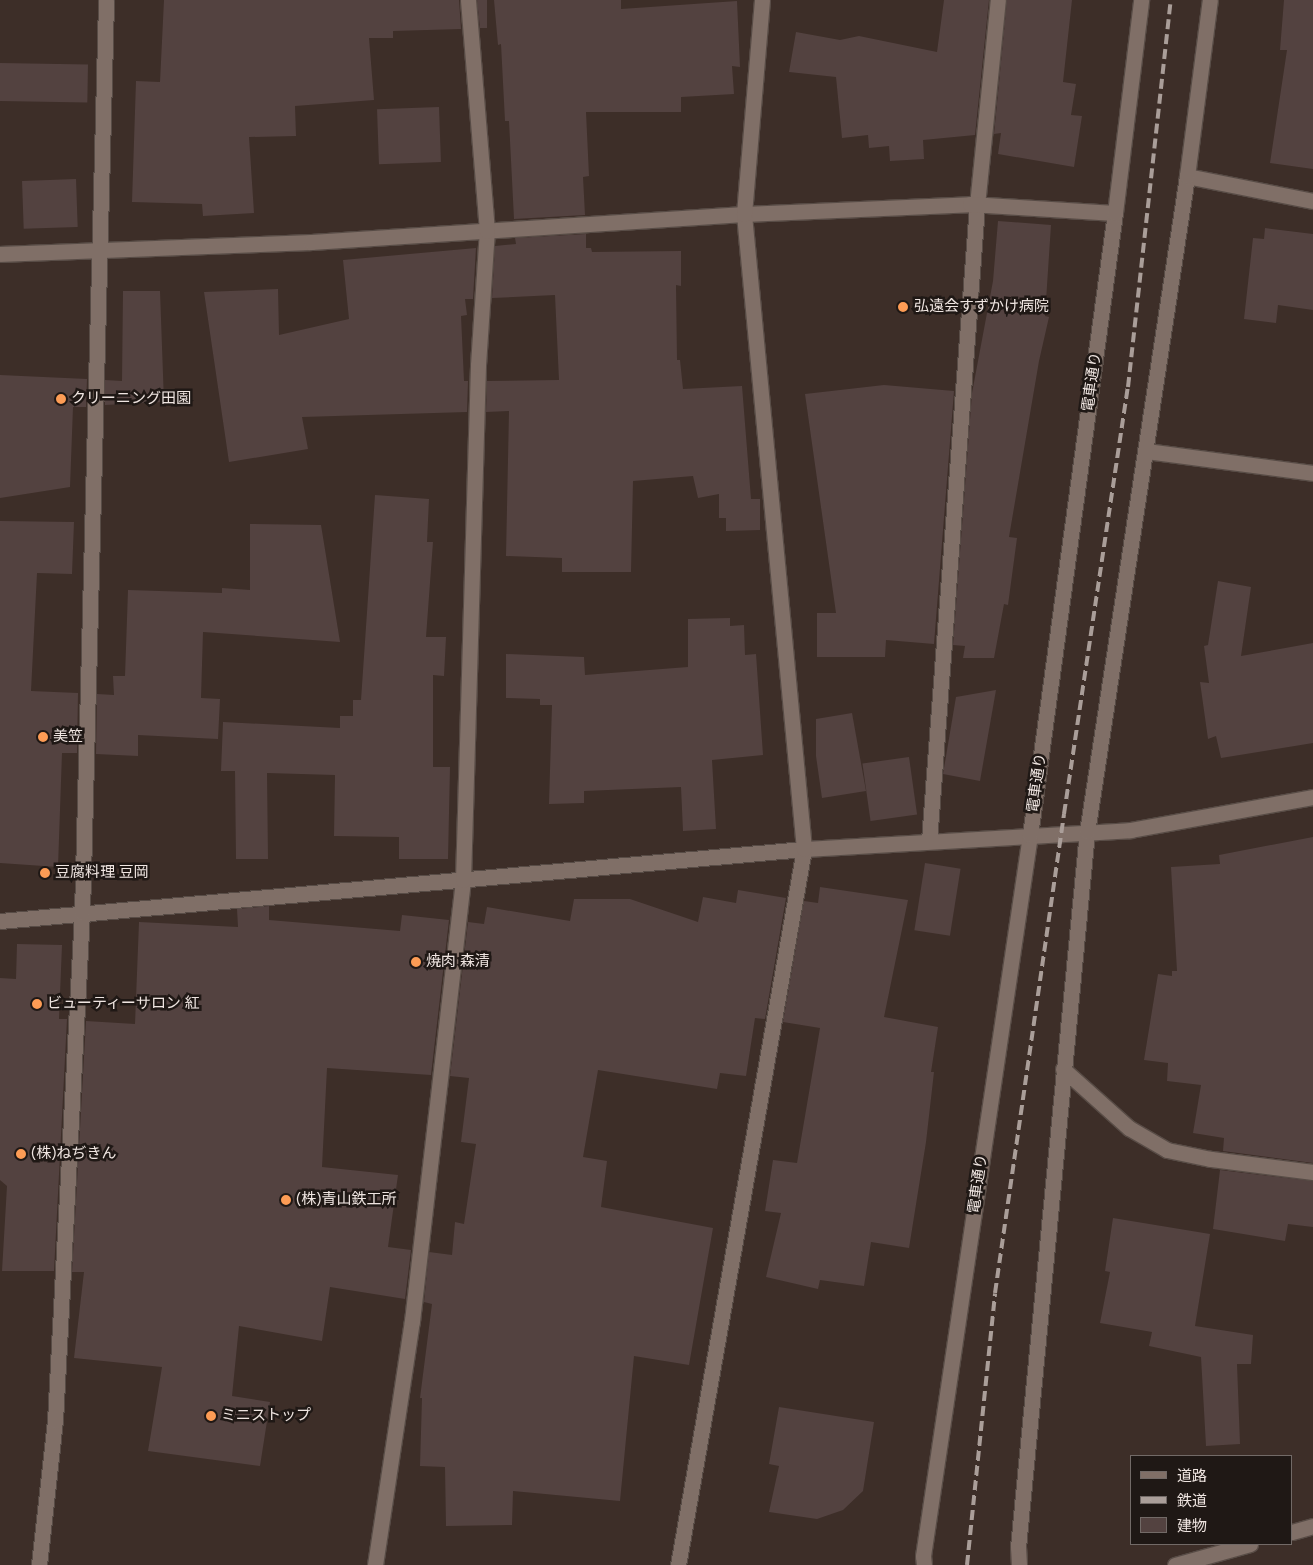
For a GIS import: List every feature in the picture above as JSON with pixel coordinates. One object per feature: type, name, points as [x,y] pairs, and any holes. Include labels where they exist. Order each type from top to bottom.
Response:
[{"type":"street","points":[[39,1565],[54,1421],[82,912],[106,0]]},
{"type":"street","points":[[375,1565],[412,1320],[463,880],[478,365],[487,231],[468,0]]},
{"type":"street","points":[[678,1565],[804,849],[744,214],[762,0]]},
{"type":"street","points":[[929,841],[977,205],[998,0]]},
{"type":"street","name":"電車通り","points":[[924,1565],[923,1556],[1030,834],[1115,213],[1141,0]]},
{"type":"street","points":[[1019,1565],[1018,1546],[1063,1069],[1088,832],[1187,176],[1210,0]]},
{"type":"street","points":[[1187,176],[1313,202]]},
{"type":"street","points":[[0,254],[310,242],[744,214],[977,205],[1115,213]]},
{"type":"street","points":[[1146,450],[1313,473]]},
{"type":"street","points":[[0,921],[82,912],[804,849],[1030,834],[1130,830],[1313,797]]},
{"type":"street","points":[[1063,1069],[1129,1128],[1167,1150],[1211,1159],[1313,1172]]},
{"type":"street","points":[[1293,1532],[1313,1526]]},
{"type":"street","points":[[1174,1565],[1246,1545]]},
{"type":"building","points":[[164,0],[459,0],[461,29],[393,31],[393,38],[369,38],[374,100],[295,106],[296,136],[249,137],[254,213],[203,216],[202,204],[132,202],[136,81],[160,82]]},
{"type":"building","points":[[477,0],[487,0],[487,28],[480,28]]},
{"type":"building","points":[[494,0],[621,0],[621,9],[737,1],[740,67],[732,66],[734,94],[681,97],[681,112],[586,112],[589,176],[583,177],[585,215],[514,219],[509,121],[505,121],[501,44],[498,45]]},
{"type":"building","points":[[944,0],[989,0],[975,135],[923,140],[924,159],[890,161],[889,146],[869,148],[868,135],[842,138],[836,77],[789,72],[796,32],[840,40],[859,36],[937,52]]},
{"type":"building","points":[[1007,0],[1072,0],[1063,82],[1076,84],[1071,115],[1082,116],[1074,167],[998,154],[1001,133],[994,134]]},
{"type":"building","points":[[1284,0],[1313,0],[1313,169],[1270,163],[1287,50],[1280,50]]},
{"type":"building","points":[[0,63],[88,65],[87,103],[0,101]]},
{"type":"building","points":[[439,107],[441,162],[379,164],[377,109]]},
{"type":"building","points":[[76,179],[78,227],[24,229],[22,181]]},
{"type":"building","points":[[998,221],[1051,225],[1045,316],[1049,317],[1039,361],[1009,537],[1017,538],[1008,605],[1004,604],[994,658],[963,658],[965,646],[953,645],[972,393],[993,281]]},
{"type":"building","points":[[1265,228],[1313,234],[1313,310],[1278,305],[1276,323],[1244,319],[1253,238],[1264,239]]},
{"type":"building","points":[[586,234],[586,248],[591,248],[592,252],[681,251],[681,286],[676,285],[677,360],[680,360],[683,389],[742,386],[751,499],[760,499],[760,530],[726,531],[726,518],[719,518],[719,494],[698,498],[693,476],[633,481],[631,572],[562,572],[562,558],[506,556],[509,411],[486,412],[487,381],[559,380],[555,295],[492,298],[495,246],[516,244],[515,238]]},
{"type":"building","points":[[476,248],[473,299],[465,299],[467,315],[461,316],[464,381],[468,381],[467,412],[302,417],[308,449],[229,462],[204,292],[278,289],[279,335],[349,319],[343,260]]},
{"type":"building","points":[[123,291],[160,291],[164,402],[105,405],[105,380],[122,381]]},
{"type":"building","points":[[0,375],[87,379],[86,407],[73,407],[70,487],[0,498]]},
{"type":"building","points":[[884,385],[954,391],[934,644],[886,640],[885,657],[817,657],[817,613],[836,613],[805,394]]},
{"type":"building","points":[[375,495],[429,499],[427,542],[433,542],[426,637],[446,637],[444,676],[433,675],[433,767],[450,767],[448,859],[399,859],[399,837],[334,836],[335,775],[267,773],[268,859],[236,859],[235,771],[221,771],[223,722],[340,728],[340,716],[353,716],[353,700],[361,700]]},
{"type":"building","points":[[0,521],[74,522],[72,574],[37,573],[31,691],[78,693],[77,753],[62,753],[58,867],[0,863]]},
{"type":"building","points":[[250,524],[321,525],[340,642],[203,632],[201,698],[220,699],[218,739],[138,735],[138,756],[96,754],[97,694],[114,695],[113,676],[125,676],[128,590],[222,593],[222,588],[250,590]]},
{"type":"building","points":[[1218,581],[1251,587],[1241,656],[1313,643],[1313,743],[1221,758],[1216,736],[1208,739],[1200,682],[1209,683],[1204,646],[1208,645]]},
{"type":"building","points":[[730,618],[730,626],[744,625],[745,655],[756,654],[763,755],[712,760],[716,829],[683,831],[681,787],[584,791],[584,803],[549,804],[552,705],[540,705],[540,699],[506,698],[506,654],[584,657],[585,675],[688,667],[688,619]]},
{"type":"building","points":[[996,690],[980,781],[943,774],[956,697]]},
{"type":"building","points":[[852,713],[866,791],[822,798],[816,756],[816,719]]},
{"type":"building","points":[[909,757],[917,814],[871,821],[862,764]]},
{"type":"building","points":[[1313,837],[1313,1163],[1223,1151],[1224,1138],[1193,1133],[1201,1085],[1167,1081],[1168,1063],[1144,1060],[1158,974],[1172,976],[1172,971],[1177,971],[1171,867],[1220,864],[1219,855]]},
{"type":"building","points":[[925,863],[961,869],[950,936],[914,930]]},
{"type":"building","points":[[820,887],[908,900],[884,1017],[938,1027],[931,1072],[934,1072],[926,1142],[909,1248],[871,1242],[864,1286],[820,1280],[818,1289],[766,1277],[781,1213],[765,1211],[773,1160],[797,1163],[820,1028],[783,1022],[804,901],[818,903]]},
{"type":"building","points":[[738,890],[786,898],[765,1019],[755,1018],[746,1076],[720,1073],[717,1089],[598,1070],[583,1157],[607,1161],[601,1207],[713,1228],[689,1365],[634,1356],[620,1501],[513,1491],[512,1525],[446,1526],[445,1467],[420,1466],[422,1398],[420,1398],[432,1304],[424,1302],[429,1252],[452,1255],[455,1222],[464,1224],[476,1144],[461,1142],[469,1078],[450,1076],[468,922],[484,924],[487,907],[570,921],[574,899],[630,899],[698,922],[703,897],[736,903]]},
{"type":"building","points":[[269,906],[269,920],[400,931],[402,915],[449,920],[431,1075],[327,1068],[322,1167],[398,1175],[388,1247],[411,1250],[405,1299],[330,1287],[322,1341],[239,1326],[232,1396],[270,1402],[260,1466],[148,1451],[162,1367],[74,1358],[84,1272],[72,1272],[86,1021],[135,1024],[139,922],[238,927],[237,909]]},
{"type":"building","points":[[17,944],[62,945],[59,1019],[67,1019],[54,1271],[2,1271],[7,1186],[0,1180],[0,978],[16,979]]},
{"type":"building","points":[[1220,1170],[1313,1181],[1313,1227],[1288,1224],[1285,1241],[1213,1229]]},
{"type":"building","points":[[1113,1218],[1210,1234],[1195,1326],[1253,1335],[1251,1364],[1237,1364],[1240,1444],[1206,1446],[1201,1357],[1149,1346],[1152,1332],[1100,1323],[1110,1272],[1105,1271]]},
{"type":"building","points":[[779,1407],[874,1422],[863,1491],[843,1510],[817,1519],[769,1512],[779,1466],[769,1464]]},
{"type":"railway","points":[[967,1565],[995,1293],[1128,387],[1171,0]]},
{"type":"place","name":"弘遠会すずかけ病院","points":[[903,307]]},
{"type":"place","name":"クリーニング田園","points":[[61,399]]},
{"type":"place","name":"美笠","points":[[43,737]]},
{"type":"place","name":"豆腐料理 豆岡","points":[[45,873]]},
{"type":"place","name":"焼肉 森清","points":[[416,962]]},
{"type":"place","name":"ビューティーサロン 紅","points":[[37,1004]]},
{"type":"place","name":"(株)ねぢきん","points":[[21,1154]]},
{"type":"place","name":"(株)青山鉄工所","points":[[286,1200]]},
{"type":"place","name":"ミニストップ","points":[[211,1416]]}]
